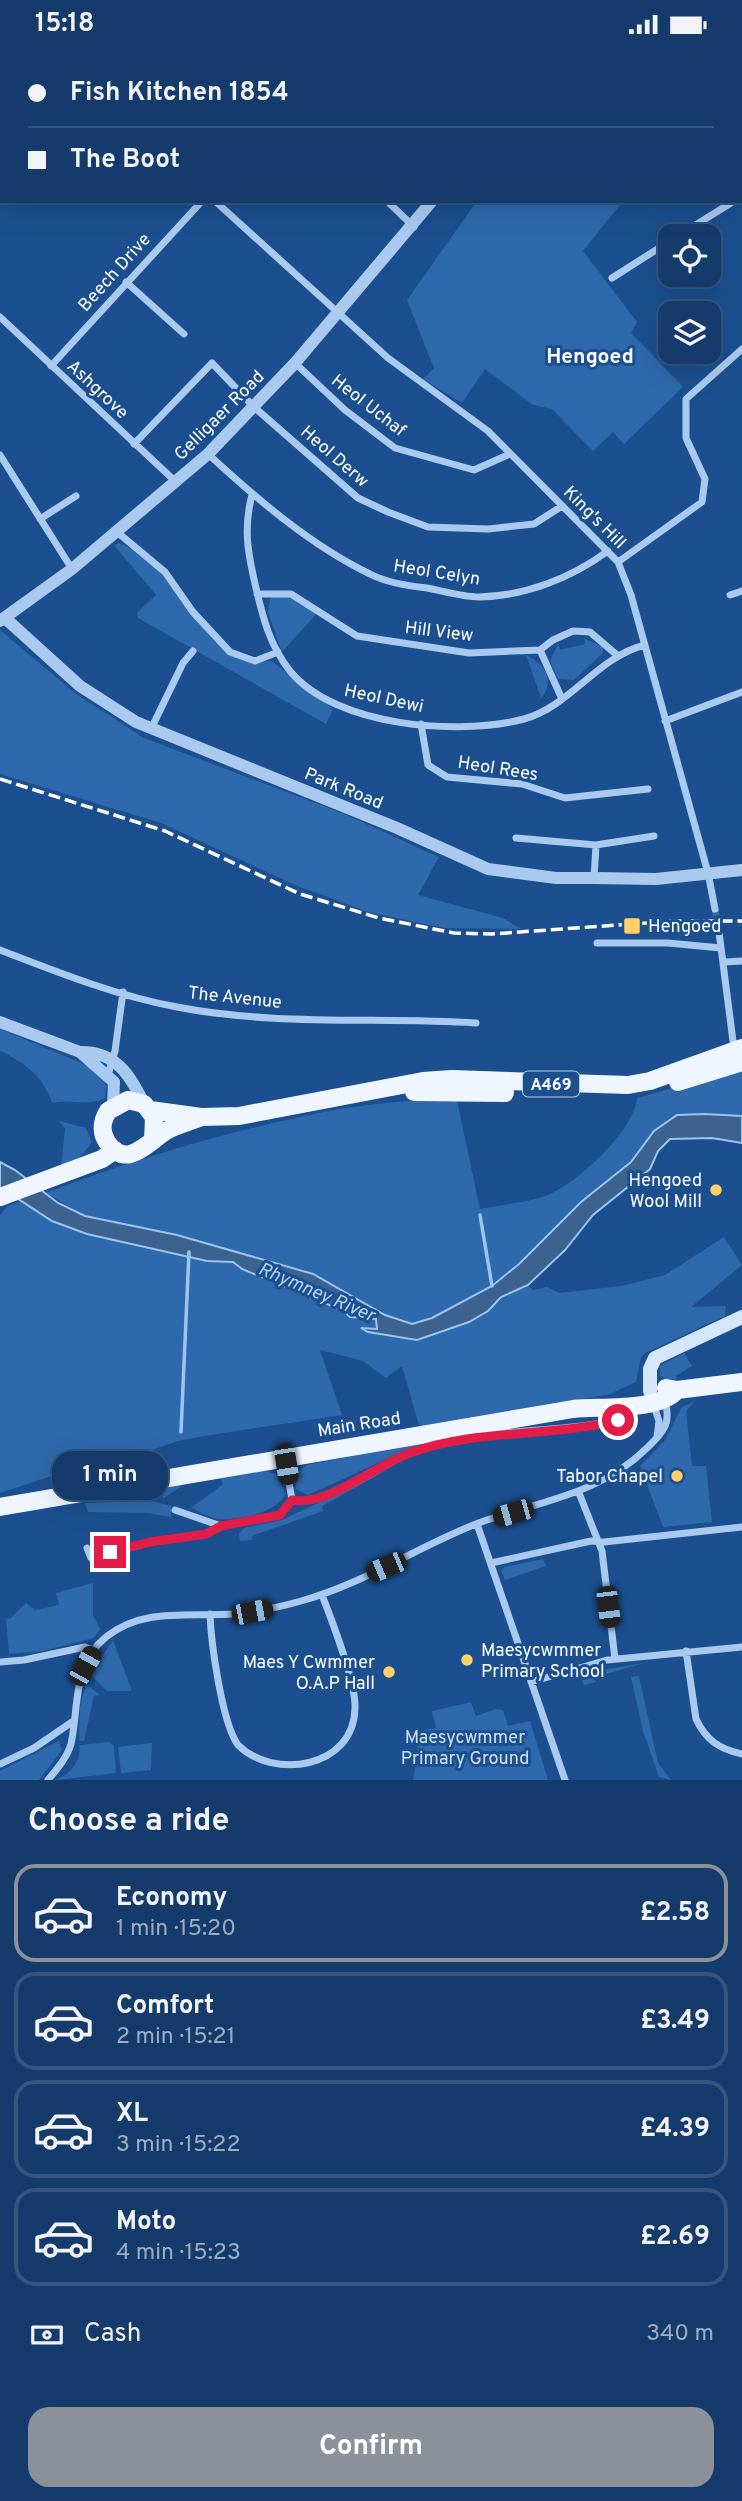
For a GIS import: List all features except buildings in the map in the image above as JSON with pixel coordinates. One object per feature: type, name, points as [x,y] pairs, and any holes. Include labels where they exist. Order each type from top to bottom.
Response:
[{"type":"main road","name":"A469","points":[[113,1105],[128,1100],[148,1108],[201,1117],[279,1111],[355,1095],[394,1091],[631,1095],[739,1053]]},
{"type":"main road","points":[[113,1105],[104,1118],[103,1126],[108,1144],[115,1150]]},
{"type":"main road","points":[[148,1108],[156,1125],[153,1141]]},
{"type":"main road","name":"A469","points":[[0,1197],[102,1159],[115,1150],[123,1153],[140,1152],[171,1128],[201,1117]]},
{"type":"main road","points":[[659,1392],[650,1369],[655,1358],[742,1317]]},
{"type":"main road","name":"Main Road","points":[[0,1507],[594,1406],[607,1399],[742,1382]]},
{"type":"street","name":"Beech Drive","points":[[51,366],[200,203]]},
{"type":"street","name":"King's Hill","points":[[217,203],[388,358],[449,400],[510,454],[618,562],[645,645],[708,873],[715,909]]},
{"type":"street","points":[[389,203],[414,227]]},
{"type":"street","name":"Gelligaer Road","points":[[2,619],[117,533],[208,454],[295,363],[414,227],[431,203]]},
{"type":"street","points":[[697,224],[731,203]]},
{"type":"street","points":[[612,278],[658,249]]},
{"type":"street","points":[[126,282],[184,334]]},
{"type":"street","name":"Ashgrove","points":[[0,317],[176,482]]},
{"type":"street","points":[[618,562],[702,502],[705,479],[686,438],[686,399],[742,349]]},
{"type":"street","name":"Heol Derw","points":[[134,443],[212,363],[254,407],[358,498],[428,527],[488,529],[534,524],[562,506]]},
{"type":"street","name":"Heol Uchaf","points":[[295,363],[345,409],[395,448],[474,470],[510,454]]},
{"type":"street","name":"Heol Celyn","points":[[208,454],[252,495],[330,552],[372,576],[479,597],[541,587],[579,572],[608,551]]},
{"type":"street","points":[[0,455],[72,569]]},
{"type":"street","name":"Heol Dewi","points":[[252,495],[245,523],[267,635],[290,671],[312,692],[340,708],[421,723],[474,727],[526,718],[562,699],[617,655],[645,645]]},
{"type":"street","points":[[40,519],[76,496]]},
{"type":"street","points":[[117,533],[165,572],[192,612],[230,652],[255,661],[278,652]]},
{"type":"street","points":[[730,596],[742,591]]},
{"type":"street","name":"Hill View","points":[[257,594],[290,594],[358,636],[469,653],[540,650],[553,640],[573,631],[590,632],[617,655]]},
{"type":"street","name":"Park Road","points":[[2,619],[80,686],[151,729],[397,828],[488,869],[556,878],[594,879],[656,879],[742,870]]},
{"type":"street","points":[[540,650],[562,699]]},
{"type":"street","points":[[151,729],[183,663],[193,651]]},
{"type":"street","points":[[665,721],[742,692]]},
{"type":"street","name":"Heol Rees","points":[[421,723],[428,765],[447,777],[522,785],[565,798],[648,789]]},
{"type":"street","points":[[516,838],[596,845],[654,837]]},
{"type":"street","points":[[594,879],[596,845]]},
{"type":"street","points":[[719,932],[727,1014],[739,1053]]},
{"type":"street","points":[[597,943],[668,943],[721,949]]},
{"type":"street","name":"The Avenue","points":[[0,950],[58,972],[177,1007],[295,1019],[475,1023]]},
{"type":"street","points":[[724,962],[742,961]]},
{"type":"street","points":[[107,1075],[123,992]]},
{"type":"street","points":[[0,1022],[80,1052],[114,1082],[113,1105]]},
{"type":"street","points":[[80,1052],[94,1052],[111,1059],[128,1073],[148,1108]]},
{"type":"street","points":[[48,1780],[70,1746],[79,1680],[94,1650],[107,1636],[128,1624],[156,1616],[252,1612],[322,1595],[477,1524],[579,1493],[604,1482],[664,1432],[669,1418],[659,1392]]},
{"type":"street","points":[[657,1437],[659,1392]]},
{"type":"street","points":[[590,1426],[594,1406]]},
{"type":"street","name":"Main Road","points":[[292,1500],[317,1499],[419,1450],[527,1431],[590,1426],[632,1417]]},
{"type":"street","points":[[87,1548],[90,1558],[150,1542],[206,1534],[221,1526],[280,1515],[292,1500],[285,1458]]},
{"type":"street","points":[[579,1493],[602,1551],[615,1659]]},
{"type":"street","points":[[175,1510],[221,1526]]},
{"type":"street","points":[[477,1524],[565,1780]]},
{"type":"street","points":[[491,1563],[598,1541],[742,1527]]},
{"type":"street","points":[[210,1614],[226,1716],[233,1738],[252,1760],[264,1766],[282,1772],[308,1770],[328,1760],[337,1750],[351,1727],[355,1710],[349,1679],[322,1595]]},
{"type":"street","points":[[0,1662],[34,1659],[79,1647],[94,1650]]},
{"type":"street","points":[[531,1682],[615,1659],[742,1647]]},
{"type":"street","points":[[686,1651],[696,1719],[717,1746],[742,1754]]},
{"type":"street","points":[[0,1764],[34,1748],[72,1722]]},
{"type":"green space","points":[[476,203],[621,203],[583,251],[637,322],[631,333],[683,387],[624,444],[613,432],[593,451],[552,409],[533,405],[485,369],[462,403],[423,379],[434,368],[407,300]]},
{"type":"green space","points":[[119,543],[136,551],[164,573],[229,653],[255,663],[272,661],[333,709],[326,724],[138,618],[137,613],[156,595],[114,545]]},
{"type":"green space","points":[[274,595],[286,595],[318,612],[282,652],[268,612],[270,599]]},
{"type":"green space","points":[[0,630],[76,694],[144,738],[342,813],[439,857],[418,895],[503,918],[521,929],[444,928],[368,912],[295,885],[161,823],[0,774]]},
{"type":"green space","points":[[584,638],[603,647],[603,653],[574,680],[558,679],[550,661],[558,644],[560,650],[585,644]]},
{"type":"green space","points":[[526,655],[546,673],[548,685],[541,698]]},
{"type":"green space","points":[[0,1029],[91,1067],[106,1085],[105,1098],[92,1102],[52,1103],[38,1077],[0,1050]]},
{"type":"green space","points":[[742,1069],[742,1116],[677,1115],[654,1131],[631,1162],[581,1202],[519,1264],[492,1286],[432,1318],[412,1324],[385,1315],[313,1274],[177,1235],[85,1216],[46,1193],[152,1156],[260,1126],[349,1108],[456,1096],[480,1209],[525,1201],[550,1194],[589,1167],[626,1125],[634,1111],[637,1098]]},
{"type":"green space","points":[[59,1121],[86,1128],[92,1142],[79,1158],[61,1167],[65,1129]]},
{"type":"green space","points":[[21,1201],[52,1221],[207,1261],[233,1262],[242,1269],[344,1311],[350,1317],[376,1319],[379,1324],[378,1329],[373,1330],[375,1334],[488,1311],[501,1297],[528,1285],[533,1290],[547,1287],[559,1293],[621,1286],[665,1275],[724,1237],[742,1265],[691,1307],[726,1306],[725,1316],[647,1352],[641,1357],[636,1382],[610,1394],[420,1429],[402,1366],[386,1378],[363,1361],[320,1350],[342,1415],[187,1439],[123,1461],[97,1464],[83,1461],[67,1471],[0,1493],[0,1215],[8,1206]]},
{"type":"green space","points":[[684,1353],[692,1366],[676,1376],[677,1379],[669,1381],[660,1376],[660,1366]]},
{"type":"green space","points":[[695,1401],[686,1411],[692,1466],[706,1466],[712,1522],[663,1527],[640,1466],[665,1440],[682,1407]]},
{"type":"green space","points":[[426,1441],[308,1495],[296,1489],[296,1473],[307,1465]]},
{"type":"green space","points":[[262,1470],[278,1475],[285,1494],[274,1506],[256,1514],[235,1519],[217,1519],[191,1508],[222,1485],[221,1478],[184,1484],[163,1499],[160,1485]]},
{"type":"green space","points":[[387,1470],[322,1506],[323,1511],[252,1536],[252,1540],[240,1541],[239,1534],[244,1528],[282,1520]]},
{"type":"green space","points":[[135,1496],[171,1506],[171,1517],[148,1513],[88,1512],[85,1503],[114,1502]]},
{"type":"green space","points":[[543,1559],[546,1566],[505,1580],[501,1571],[504,1567]]},
{"type":"green space","points":[[93,1583],[93,1615],[100,1629],[94,1638],[42,1651],[9,1654],[6,1618],[10,1619],[26,1603],[35,1610],[59,1605],[56,1593]]},
{"type":"green space","points":[[113,1640],[132,1691],[107,1691],[90,1674]]},
{"type":"green space","points":[[644,1663],[595,1677],[596,1682],[584,1685],[582,1680],[595,1671]]},
{"type":"green space","points":[[639,1676],[658,1763],[671,1780],[659,1777],[643,1731],[631,1677]]},
{"type":"green space","points":[[86,1684],[100,1695],[94,1696],[84,1741],[79,1741],[80,1707]]},
{"type":"green space","name":"Maesycwmmer Primary Ground","points":[[471,1702],[476,1716],[496,1709],[503,1710],[508,1726],[530,1721],[548,1780],[413,1780],[418,1750],[415,1739],[420,1731],[436,1728],[432,1711]]},
{"type":"green space","points":[[59,1741],[62,1750],[39,1780],[0,1780],[0,1771]]},
{"type":"green space","points":[[110,1742],[114,1747],[116,1773],[56,1780],[74,1766],[79,1756],[79,1745]]},
{"type":"green space","points":[[152,1743],[151,1770],[121,1773],[118,1747]]},
{"type":"water","name":"Rhymney River","points":[[677,1115],[742,1116],[742,1143],[712,1138],[670,1139],[658,1151],[650,1169],[593,1215],[565,1250],[528,1285],[501,1297],[488,1311],[469,1322],[417,1340],[368,1332],[361,1328],[377,1329],[376,1319],[350,1317],[344,1311],[242,1269],[233,1262],[207,1261],[87,1234],[52,1221],[0,1187],[0,1162],[15,1170],[58,1203],[85,1216],[177,1235],[313,1274],[385,1315],[412,1324],[432,1318],[492,1286],[519,1264],[581,1202],[631,1162],[654,1131]]},
{"type":"waterway","points":[[480,1215],[492,1286]]},
{"type":"waterway","points":[[181,1432],[189,1252]]},
{"type":"tunnel","points":[[715,909],[719,932]]},
{"type":"railway","points":[[0,779],[165,831],[300,894],[379,918],[454,933],[492,934],[674,921],[742,921]]},
{"type":"place","name":"Hengoed","points":[[632,926]]},
{"type":"place","name":"Hengoed Wool Mill","points":[[716,1190]]},
{"type":"place","name":"Tabor Chapel","points":[[677,1476]]},
{"type":"place","name":"Maesycwmmer Primary School","points":[[467,1660]]},
{"type":"place","name":"Maes Y Cwmmer O.A.P Hall","points":[[389,1672]]},
{"type":"district","name":"Hengoed","points":[[590,356]]},
{"type":"route","points":[[110,1552],[150,1542],[206,1534],[221,1526],[280,1515],[292,1500],[305,1502],[317,1499],[419,1450],[466,1440],[527,1431],[559,1430],[618,1420]]}]
